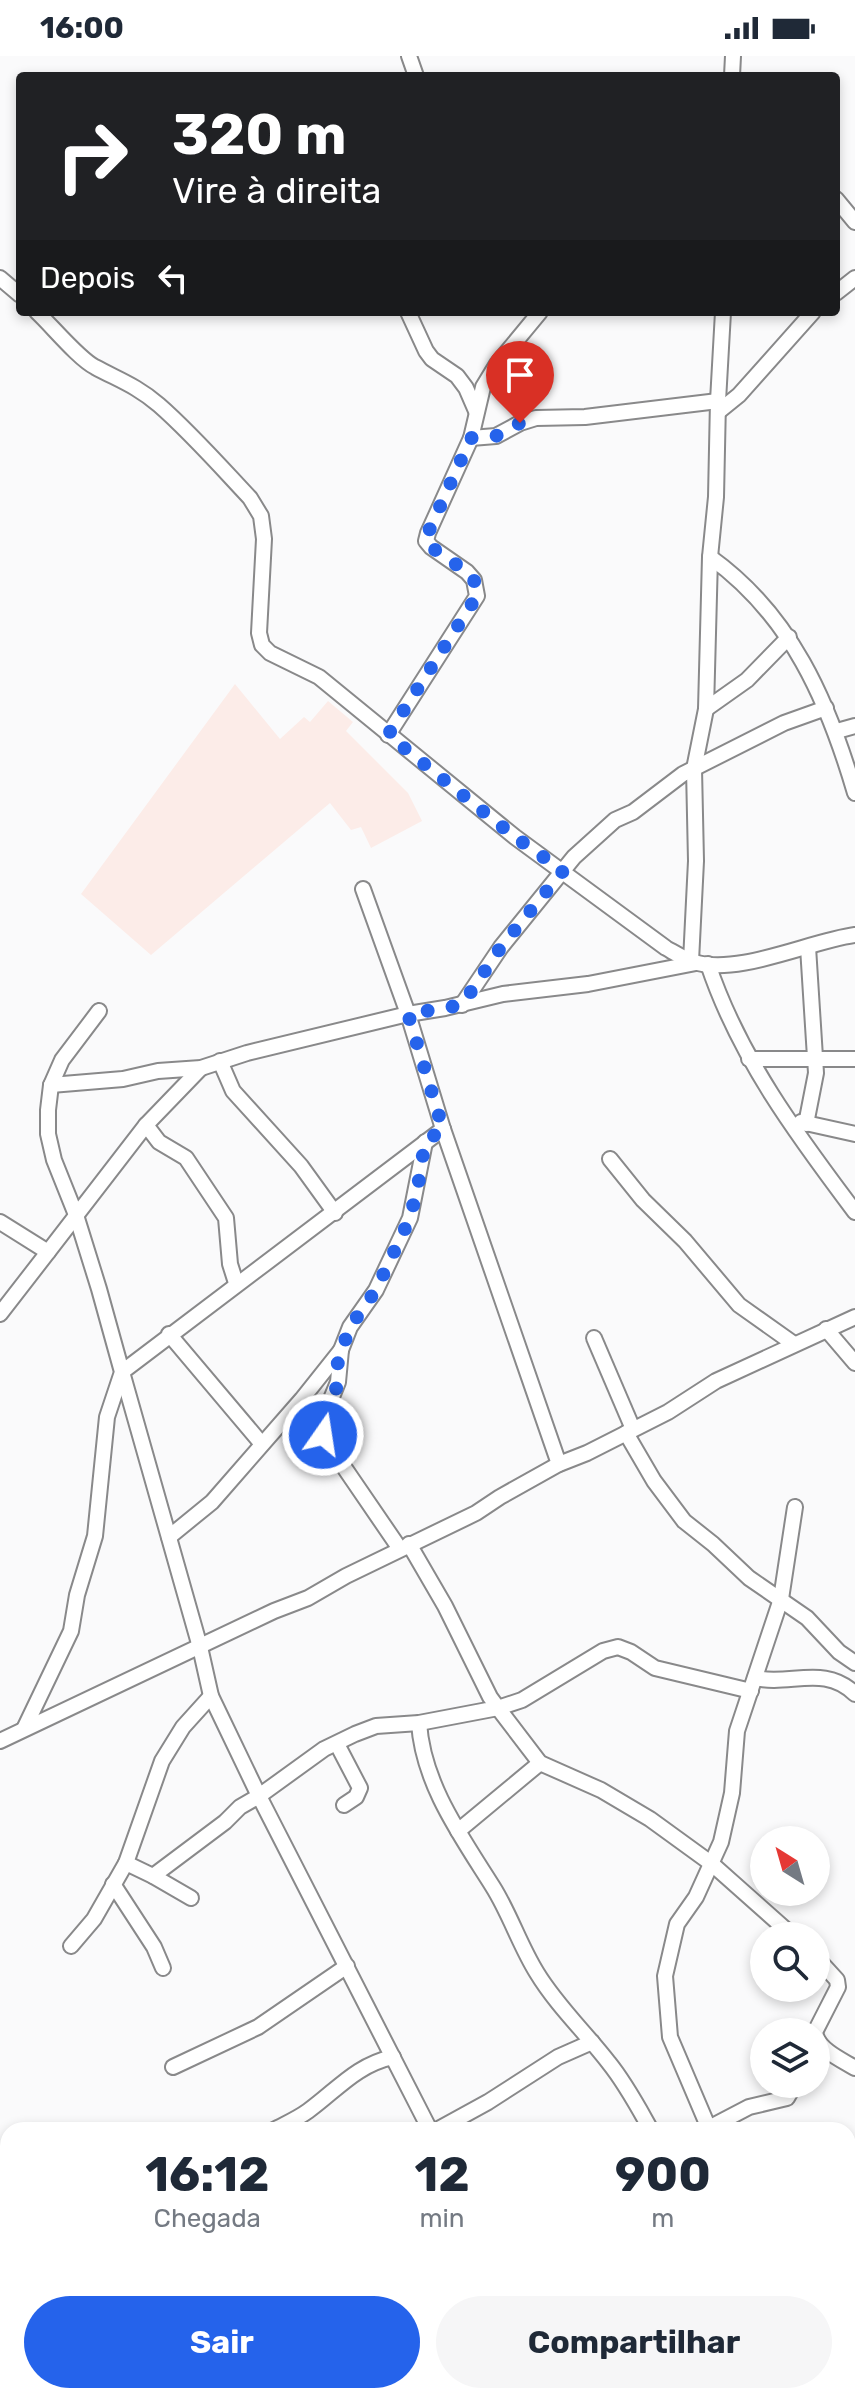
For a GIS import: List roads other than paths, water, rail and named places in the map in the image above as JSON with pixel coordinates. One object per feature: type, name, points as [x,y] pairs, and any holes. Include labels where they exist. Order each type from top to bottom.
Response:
[{"type":"street","points":[[840,204],[855,222]]},
{"type":"street","points":[[0,278],[16,292]]},
{"type":"street","points":[[41,316],[93,367],[133,385],[157,404],[250,498],[261,516],[264,539],[259,633],[262,645],[270,653],[319,677],[515,837],[666,948],[698,963]]},
{"type":"street","points":[[410,316],[426,351],[432,359],[457,376],[476,411]]},
{"type":"street","points":[[388,735],[477,596],[474,580],[467,572],[426,541],[471,438],[483,387],[497,364],[537,316]]},
{"type":"street","points":[[723,316],[716,497],[710,557],[706,709],[694,769],[698,963],[749,1059],[855,1212]]},
{"type":"street","points":[[471,438],[496,436],[536,418],[718,406],[739,395],[809,316]]},
{"type":"street","points":[[710,557],[754,595],[789,637],[837,731],[855,793]]},
{"type":"street","points":[[706,709],[723,700],[747,680],[789,637]]},
{"type":"street","points":[[462,1005],[493,957],[574,857],[615,820],[633,812],[661,788],[694,769],[784,723],[826,708]]},
{"type":"street","points":[[837,731],[855,726]]},
{"type":"street","points":[[363,889],[559,1464]]},
{"type":"street","points":[[51,1085],[201,1068],[408,1014],[503,994],[588,984],[698,963],[774,956],[855,935]]},
{"type":"street","points":[[806,1124],[816,1073],[808,947]]},
{"type":"street","points":[[99,1011],[62,1060],[51,1085],[48,1134],[54,1160],[76,1215],[122,1372],[211,1696],[426,2122]]},
{"type":"street","points":[[749,1059],[855,1059]]},
{"type":"street","points":[[220,1061],[233,1091],[301,1166],[335,1213]]},
{"type":"street","points":[[0,1314],[146,1125],[201,1068]]},
{"type":"street","points":[[788,1119],[855,1134]]},
{"type":"street","points":[[146,1125],[159,1142],[186,1158],[226,1218],[230,1264],[236,1283]]},
{"type":"street","points":[[25,1727],[62,1653],[76,1614],[77,1595],[95,1536],[107,1417],[122,1372],[443,1129]]},
{"type":"street","points":[[425,1142],[421,1175],[410,1218],[382,1278],[350,1327],[341,1350],[338,1382],[320,1426],[335,1454],[445,1606],[490,1697],[540,1763],[628,1804],[712,1864],[777,1922]]},
{"type":"street","points":[[610,1159],[643,1200],[685,1241],[739,1305],[794,1344]]},
{"type":"street","points":[[0,1222],[48,1252]]},
{"type":"street","points":[[0,1741],[308,1598],[404,1546],[476,1513],[559,1464],[668,1412],[716,1381],[855,1317]]},
{"type":"street","points":[[826,1329],[855,1363]]},
{"type":"street","points":[[169,1334],[261,1443]]},
{"type":"street","points":[[594,1338],[629,1431],[654,1481],[684,1521],[749,1578],[807,1618],[839,1652],[855,1663]]},
{"type":"street","points":[[169,1537],[212,1502],[341,1350]]},
{"type":"street","points":[[706,2122],[670,2037],[665,1976],[677,1924],[696,1897],[721,1842],[732,1793],[737,1731],[781,1599],[795,1507]]},
{"type":"street","points":[[153,1876],[225,1822],[240,1807],[324,1749],[376,1726],[419,1723],[498,1708],[522,1700],[603,1651],[618,1647],[665,1671],[714,1680],[753,1684],[803,1676],[834,1681],[854,1690]]},
{"type":"street","points":[[71,1946],[94,1919],[126,1863],[162,1761],[183,1727],[211,1696]]},
{"type":"street","points":[[419,1723],[420,1742],[433,1783],[458,1831],[500,1897],[536,1972],[630,2092],[647,2122]]},
{"type":"street","points":[[337,1744],[360,1788],[356,1797],[344,1805]]},
{"type":"street","points":[[458,1831],[540,1763]]},
{"type":"street","points":[[126,1863],[191,1898]]},
{"type":"street","points":[[113,1884],[154,1947],[163,1968]]},
{"type":"street","points":[[173,2067],[258,2027],[347,1966]]},
{"type":"street","points":[[825,2018],[838,1987],[837,1980],[830,1972]]},
{"type":"street","points":[[452,2122],[558,2057],[592,2042]]},
{"type":"street","points":[[830,2049],[855,2068]]},
{"type":"street","points":[[297,2122],[350,2075],[393,2057]]},
{"type":"street","points":[[720,2122],[749,2107],[787,2098]]}]
